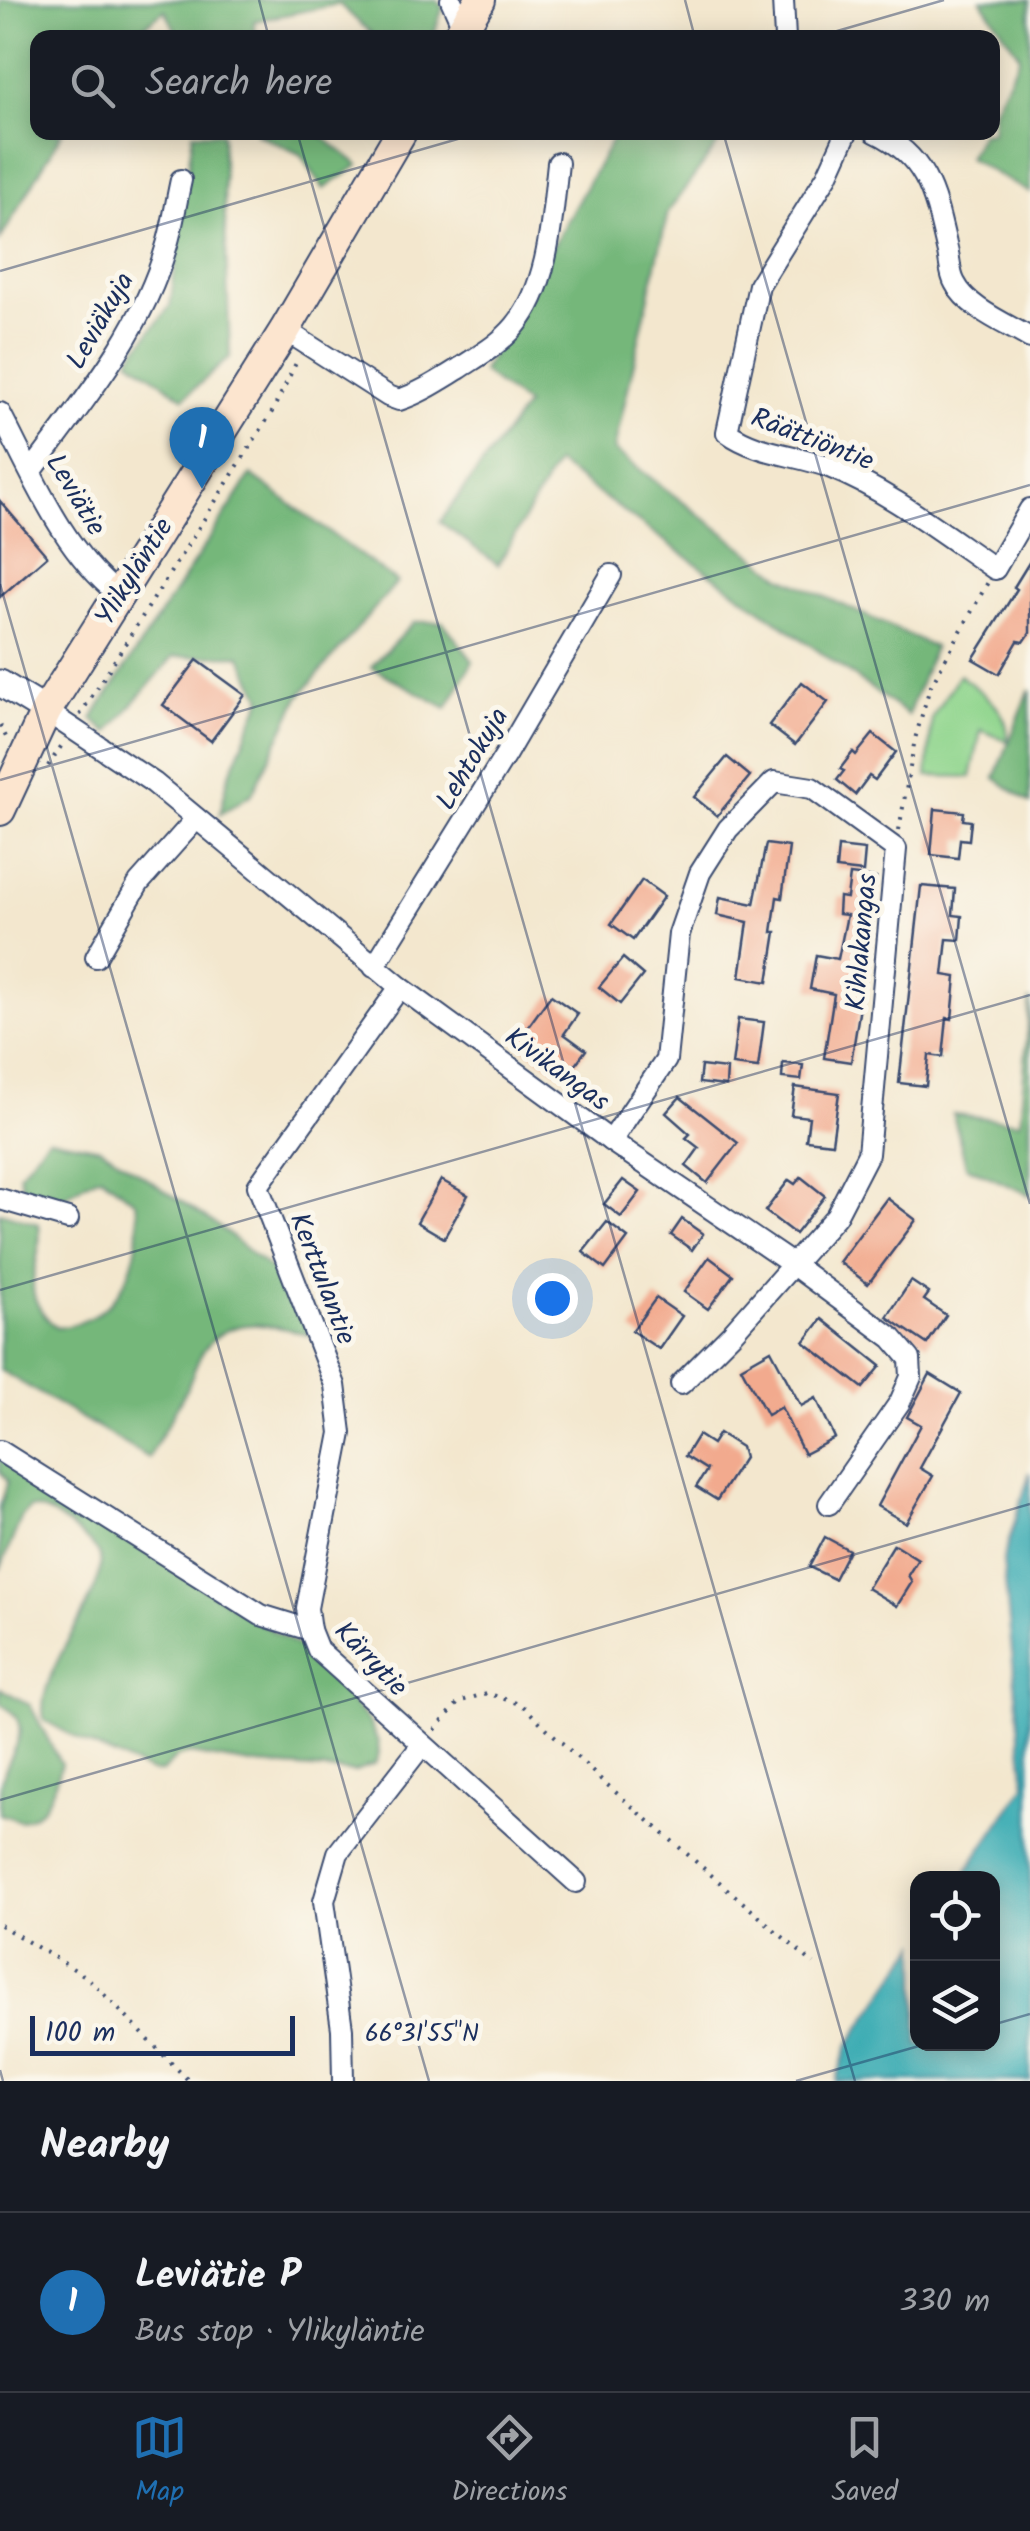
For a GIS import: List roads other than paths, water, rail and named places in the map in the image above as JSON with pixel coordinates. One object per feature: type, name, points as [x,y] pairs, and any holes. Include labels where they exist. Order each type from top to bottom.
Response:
[{"type":"main road","points":[[457,22],[480,0]]},
{"type":"main road","name":"Ylikyläntie","points":[[0,810],[46,711],[118,594],[295,337],[397,140]]},
{"type":"street","points":[[784,0],[785,30]]},
{"type":"street","name":"Räättiöntie","points":[[843,140],[827,176],[759,285],[727,432],[744,444],[829,467],[901,504],[994,569],[1030,509]]},
{"type":"street","points":[[891,140],[918,164],[934,192],[954,283],[968,300],[1030,338]]},
{"type":"street","points":[[295,337],[399,400],[428,388],[494,346],[517,324],[537,286],[552,220],[558,163]]},
{"type":"street","name":"Leviäkuja","points":[[30,472],[109,366],[152,286],[166,248],[181,180]]},
{"type":"street","name":"Leviätie","points":[[0,413],[76,549],[118,594]]},
{"type":"street","name":"Lehtokuja","points":[[374,967],[506,754],[610,575]]},
{"type":"street","points":[[0,683],[46,711]]},
{"type":"street","name":"Kivikangas","points":[[46,711],[154,783],[400,987],[892,1338],[910,1359],[911,1378],[900,1402],[829,1504]]},
{"type":"street","name":"Kihlakangas","points":[[611,1141],[666,1060],[679,934],[700,872],[740,817],[774,782],[812,788],[896,849],[868,1154],[836,1216],[732,1333],[680,1384]]},
{"type":"street","points":[[96,957],[139,883],[196,820]]},
{"type":"street","name":"Kerttulantie","points":[[310,1630],[307,1608],[342,1433],[336,1385],[258,1186],[400,987]]},
{"type":"street","points":[[0,1199],[68,1219]]},
{"type":"street","name":"Kärrytie","points":[[0,1451],[261,1616],[310,1630],[318,1650],[576,1882]]},
{"type":"street","points":[[343,2081],[342,2028],[324,1901],[338,1852],[422,1745]]},
{"type":"water","points":[[1030,1472],[1030,2081],[836,2081],[848,2046],[910,1954],[910,2051],[1000,2051],[1000,1871],[967,1871],[1025,1785],[1003,1560]]},
{"type":"place","name":"Leviätie P","points":[[202,489]]}]
